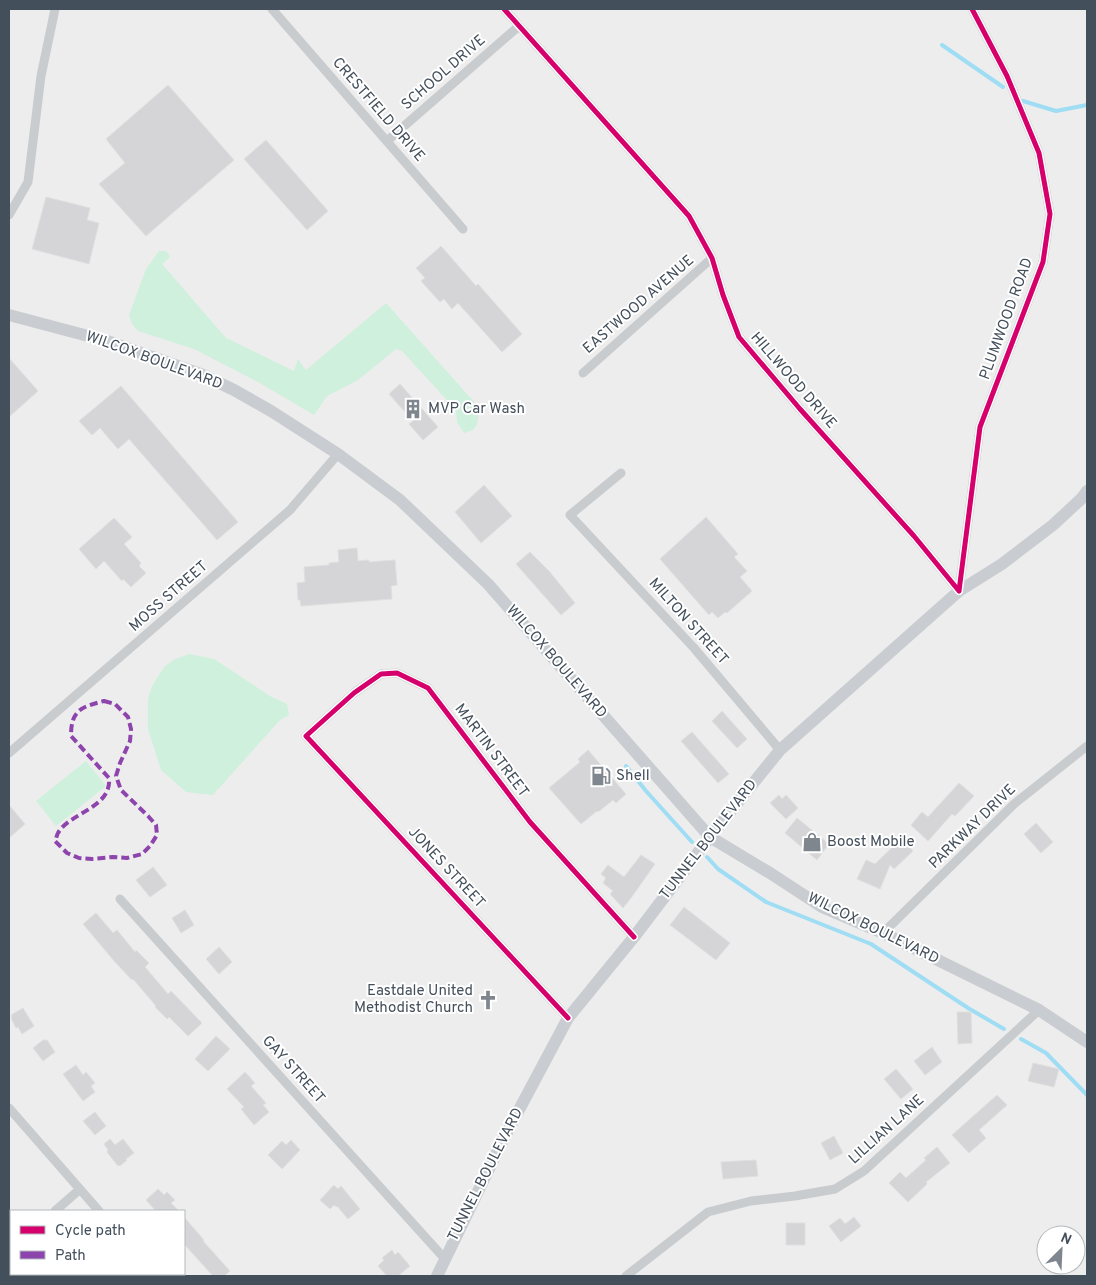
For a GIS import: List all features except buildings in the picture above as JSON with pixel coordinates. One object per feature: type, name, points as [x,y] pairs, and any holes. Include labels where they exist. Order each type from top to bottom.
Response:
[{"type":"main road","name":"WILCOX BOULEVARD","points":[[9,315],[107,341],[203,375],[271,411],[338,454],[400,500],[488,584],[710,837],[822,907],[883,933],[1039,1010],[1087,1042]]},
{"type":"main road","name":"TUNNEL BOULEVARD","points":[[437,1276],[504,1138],[568,1018],[634,937],[710,837],[780,750],[959,591],[1002,564],[1053,525],[1081,499],[1087,490]]},
{"type":"street","points":[[9,215],[28,182],[42,76],[55,9]]},
{"type":"street","name":"CRESTFIELD DRIVE","points":[[272,9],[463,229]]},
{"type":"street","name":"HILLWOOD DRIVE","points":[[504,9],[689,216],[712,258],[723,295],[739,337],[800,409],[914,536],[959,591]]},
{"type":"street","name":"PLUMWOOD ROAD","points":[[959,591],[980,427],[1043,262],[1050,214],[1039,154],[1008,76],[972,9]]},
{"type":"street","name":"SCHOOL DRIVE","points":[[387,141],[519,26]]},
{"type":"street","name":"EASTWOOD AVENUE","points":[[583,373],[712,258]]},
{"type":"street","name":"MOSS STREET","points":[[9,753],[290,510],[338,454]]},
{"type":"street","name":"MILTON STREET","points":[[621,473],[570,515],[694,648],[780,750]]},
{"type":"street","name":"MARTIN STREET","points":[[306,736],[354,693],[381,674],[397,673],[428,688],[530,822],[634,937]]},
{"type":"street","name":"JONES STREET","points":[[306,736],[568,1018]]},
{"type":"street","name":"PARKWAY DRIVE","points":[[883,933],[1014,804],[1087,746]]},
{"type":"street","name":"GAY STREET","points":[[120,899],[445,1259]]},
{"type":"street","name":"LILLIAN LANE","points":[[626,1276],[708,1212],[751,1201],[835,1189],[864,1171],[1039,1010]]},
{"type":"street","points":[[9,1108],[98,1210]]},
{"type":"street","points":[[57,1210],[79,1190]]},
{"type":"green space","points":[[159,251],[168,253],[170,257],[162,264],[226,338],[294,371],[298,359],[306,370],[386,303],[475,403],[479,410],[477,424],[473,430],[464,433],[457,422],[456,410],[402,351],[396,349],[358,380],[327,396],[314,415],[258,382],[194,349],[138,331],[132,324],[129,315],[146,269]]},
{"type":"green space","points":[[190,654],[214,659],[270,696],[287,704],[289,715],[280,720],[213,795],[186,792],[161,770],[148,729],[148,699],[152,686],[164,667],[175,659]]},
{"type":"green space","points":[[86,761],[106,786],[56,826],[36,801]]},
{"type":"waterway","points":[[942,45],[1003,87]]},
{"type":"waterway","points":[[1023,101],[1056,111],[1087,105]]},
{"type":"waterway","points":[[626,766],[692,842]]},
{"type":"waterway","points":[[707,857],[718,869],[766,902],[871,944],[968,1008],[1004,1029]]},
{"type":"waterway","points":[[1021,1039],[1046,1053],[1087,1095]]},
{"type":"marked path","points":[[104,701],[115,704],[128,717],[131,729],[130,741],[116,776],[121,790],[156,825],[157,835],[142,854],[127,858],[79,858],[67,853],[55,841],[57,835],[63,826],[89,809],[104,796],[108,788],[109,778],[71,736],[71,727],[75,715],[79,711],[89,705],[104,701]]},
{"type":"cycle path","points":[[504,9],[689,216],[712,258],[723,295],[739,337],[800,409],[914,536],[959,591]]},
{"type":"cycle path","points":[[959,591],[980,427],[1043,262],[1050,214],[1039,153],[1007,76],[972,9]]},
{"type":"cycle path","points":[[568,1018],[306,736],[354,693],[381,674],[397,673],[428,688],[530,822],[634,937]]},
{"type":"place","name":"MVP Car Wash","points":[[413,409]]},
{"type":"place","name":"Shell","points":[[601,776]]},
{"type":"place","name":"Boost Mobile","points":[[812,842]]},
{"type":"place","name":"Eastdale United Methodist Church","points":[[488,1000]]}]
